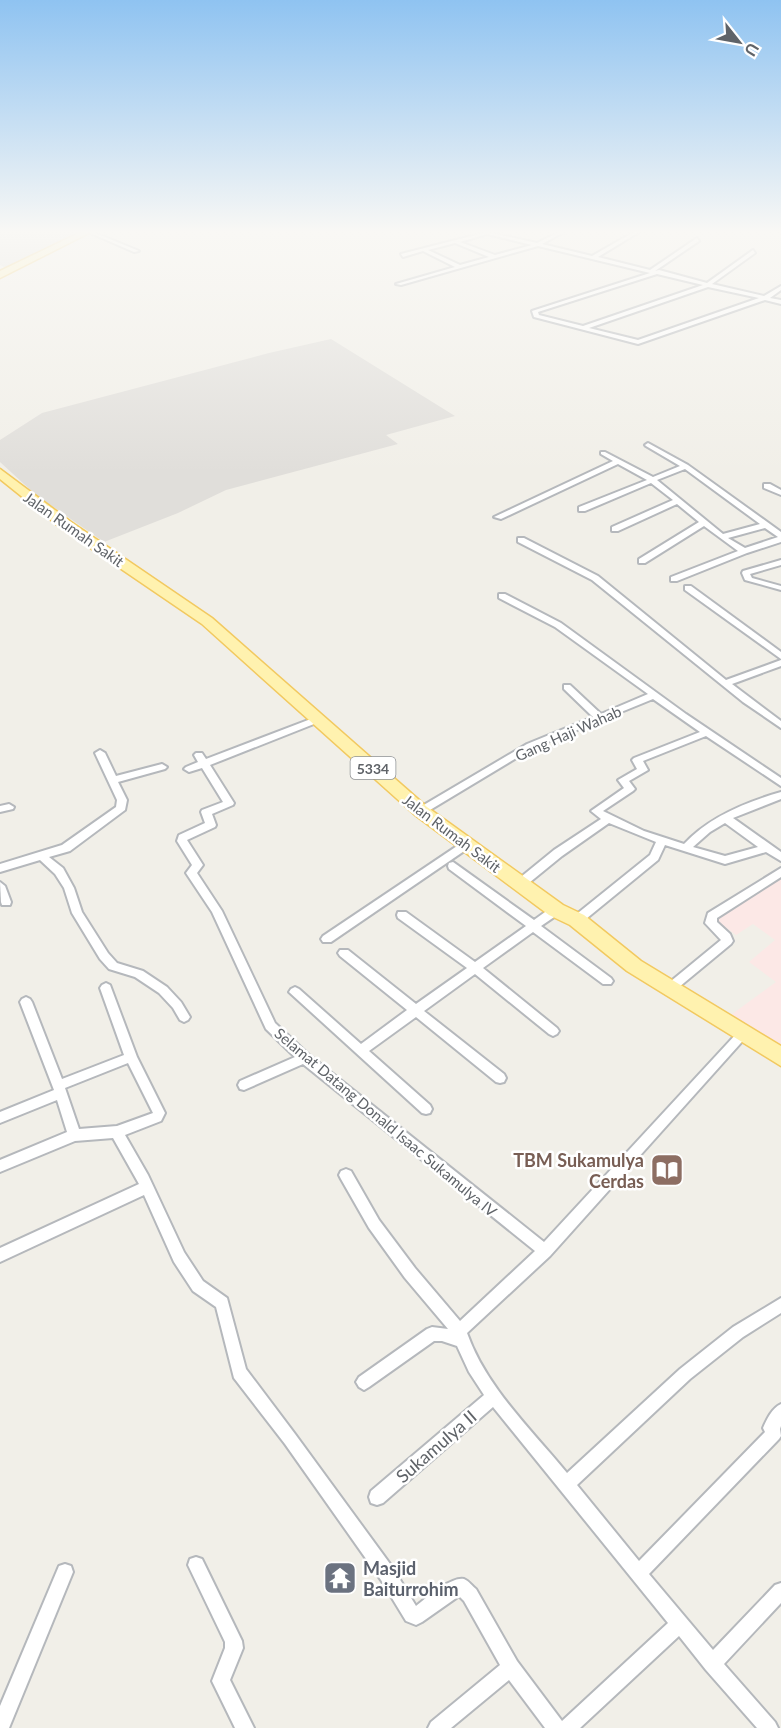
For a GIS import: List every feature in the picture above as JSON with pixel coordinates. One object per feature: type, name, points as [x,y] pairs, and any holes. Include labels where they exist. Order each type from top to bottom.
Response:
[{"type":"main road","name":"Jalan Rumah Sakit","points":[[0,473],[66,525],[207,621],[421,811],[556,910],[577,920],[634,966],[742,1035],[781,1057]]},
{"type":"street","points":[[535,313],[536,316],[638,342],[723,313]]},
{"type":"street","points":[[584,328],[630,313]]},
{"type":"street","points":[[648,446],[686,466],[781,538],[674,579]]},
{"type":"street","points":[[603,453],[651,479],[703,523],[744,551]]},
{"type":"street","points":[[498,517],[618,461]]},
{"type":"street","points":[[582,509],[686,466]]},
{"type":"street","points":[[767,486],[781,493]]},
{"type":"street","points":[[615,529],[677,501]]},
{"type":"street","points":[[642,561],[703,523]]},
{"type":"street","points":[[722,537],[766,525]]},
{"type":"street","points":[[521,540],[595,578],[781,725]]},
{"type":"street","points":[[781,562],[746,573],[746,577],[756,583],[781,588]]},
{"type":"street","points":[[688,588],[781,656]]},
{"type":"street","points":[[502,596],[558,625],[654,695],[779,778]]},
{"type":"street","points":[[726,683],[781,663]]},
{"type":"street","points":[[567,687],[599,717]]},
{"type":"street","name":"Gang Haji Wahab","points":[[421,811],[530,746],[654,695]]},
{"type":"street","points":[[189,769],[202,759],[316,720]]},
{"type":"street","points":[[708,732],[637,760],[643,770],[623,780],[630,789],[596,810],[608,819],[662,840],[724,860],[767,848]]},
{"type":"street","points":[[0,868],[66,848],[121,808],[122,800],[100,753]]},
{"type":"street","name":"Selamat Datang Donald Isaac Sukamulya IV","points":[[202,759],[229,803],[206,812],[212,825],[182,840],[198,865],[191,873],[217,911],[270,1026],[304,1058],[545,1251]]},
{"type":"street","points":[[113,780],[162,767]]},
{"type":"street","points":[[686,848],[698,833],[726,818],[781,795]]},
{"type":"street","points":[[726,818],[781,858]]},
{"type":"street","points":[[520,884],[558,853],[608,819]]},
{"type":"street","points":[[577,920],[654,857],[662,840]]},
{"type":"street","points":[[327,939],[466,844]]},
{"type":"street","points":[[40,856],[59,871],[69,888],[77,913],[104,956],[113,966],[139,974],[163,990],[177,1005],[184,1017]]},
{"type":"street","points":[[453,866],[607,981]]},
{"type":"street","points":[[669,989],[727,941],[726,937],[711,923],[712,916],[781,872]]},
{"type":"street","points":[[0,886],[6,902]]},
{"type":"street","points":[[361,1050],[556,910]]},
{"type":"street","points":[[402,915],[475,968],[553,1031]]},
{"type":"street","points":[[344,953],[500,1078]]},
{"type":"street","points":[[0,1167],[74,1135],[117,1132],[154,1118],[159,1113],[131,1057],[106,988]]},
{"type":"street","points":[[295,992],[426,1109]]},
{"type":"street","points":[[26,1002],[61,1089],[74,1135]]},
{"type":"street","points":[[364,1382],[432,1334],[460,1335],[545,1251],[742,1035]]},
{"type":"street","points":[[0,1118],[131,1057]]},
{"type":"street","points":[[244,1085],[304,1058]]},
{"type":"street","points":[[117,1132],[143,1179],[145,1188],[179,1257],[204,1290],[222,1303],[239,1373],[290,1438],[387,1574],[412,1615],[416,1616],[456,1588],[462,1587],[470,1595],[511,1666],[556,1728]]},
{"type":"street","points":[[346,1175],[374,1224],[460,1335],[495,1396],[712,1664],[769,1728]]},
{"type":"street","points":[[0,1255],[145,1188]]},
{"type":"street","points":[[566,1484],[685,1374],[738,1332],[781,1305]]},
{"type":"street","name":"Sukamulya II","points":[[377,1497],[495,1396]]},
{"type":"street","points":[[638,1574],[774,1434],[771,1428],[781,1412]]},
{"type":"street","points":[[196,1565],[233,1641],[234,1648],[221,1681],[245,1728]]},
{"type":"street","points":[[0,1728],[7,1699],[65,1572]]},
{"type":"street","points":[[712,1664],[781,1591]]},
{"type":"street","points":[[567,1728],[679,1624]]},
{"type":"street","points":[[436,1728],[511,1666]]},
{"type":"shaded area","points":[[331,339],[455,416],[386,435],[398,444],[226,490],[178,513],[104,542],[36,495],[0,462],[0,440],[42,413],[269,353]]},
{"type":"shaded area","points":[[781,874],[781,1051],[728,1017],[776,982],[749,962],[775,940],[753,924],[736,935],[712,917]]},
{"type":"place","name":"TBM Sukamulya Cerdas","points":[[667,1170]]},
{"type":"place","name":"Masjid Baiturrohim","points":[[340,1578]]}]
